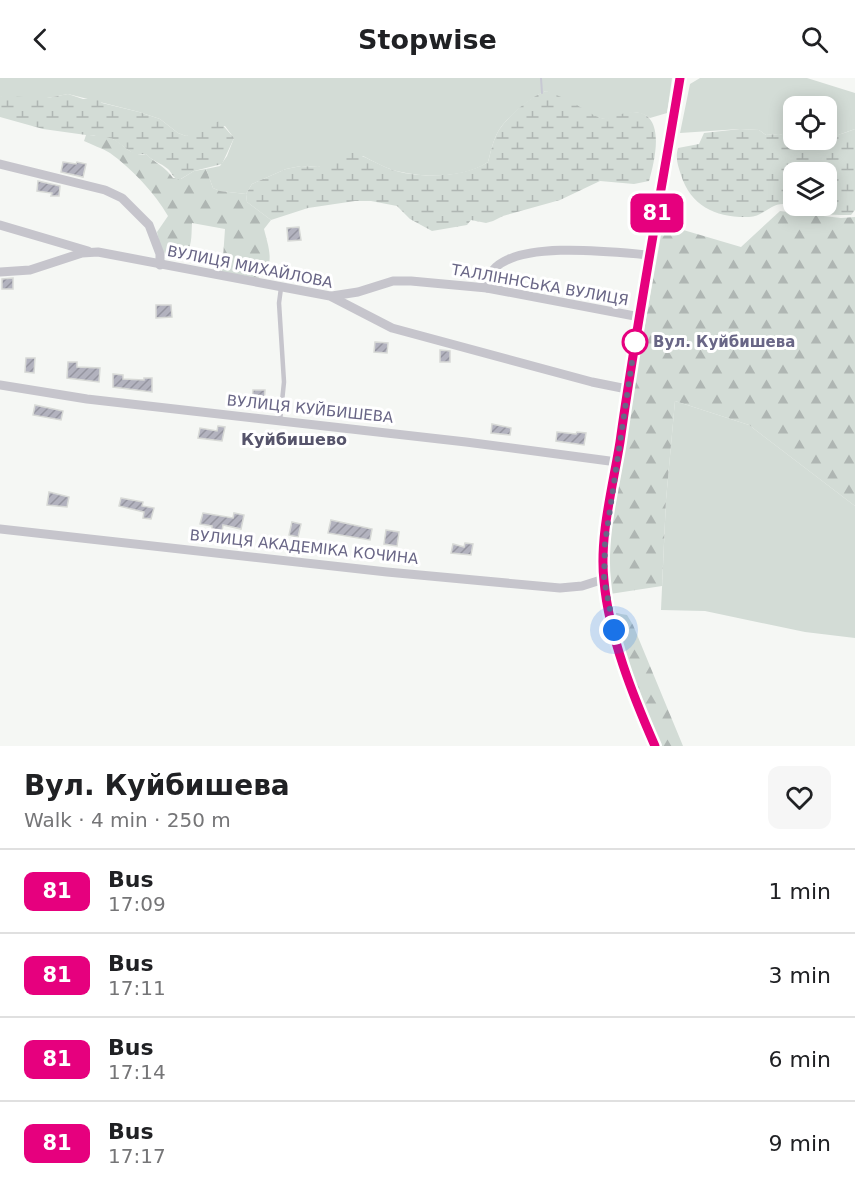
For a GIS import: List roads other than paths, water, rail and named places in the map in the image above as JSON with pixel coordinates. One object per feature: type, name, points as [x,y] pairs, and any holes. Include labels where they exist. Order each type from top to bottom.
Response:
[{"type":"street","points":[[655,746],[636,700],[609,614],[604,579],[605,543],[627,389],[681,78]]},
{"type":"street","points":[[0,164],[105,189],[122,198],[148,225],[160,254],[160,265]]},
{"type":"street","points":[[0,225],[90,252]]},
{"type":"street","points":[[487,288],[495,268],[504,262],[537,251],[650,255]]},
{"type":"street","name":"ВУЛИЦЯ МИХАЙЛОВА","points":[[0,272],[30,270],[90,252],[330,296],[392,328],[592,382],[627,389]]},
{"type":"street","name":"ТАЛЛІННСЬКА ВУЛИЦЯ","points":[[330,296],[358,292],[402,280],[487,288],[640,317]]},
{"type":"street","name":"ВУЛИЦЯ КУЙБИШЕВА","points":[[0,385],[87,399],[466,442],[617,462]]},
{"type":"street","name":"ВУЛИЦЯ АКАДЕМІКА КОЧИНА","points":[[0,529],[375,571],[560,588],[582,586],[604,579]]},
{"type":"lane","points":[[280,421],[284,382],[279,303],[281,288]]},
{"type":"waterway","points":[[541,78],[542,93]]},
{"type":"place","name":"Вул. Куйбишева","points":[[635,342]]},
{"type":"district","name":"Куйбишево","points":[[294,439]]}]
